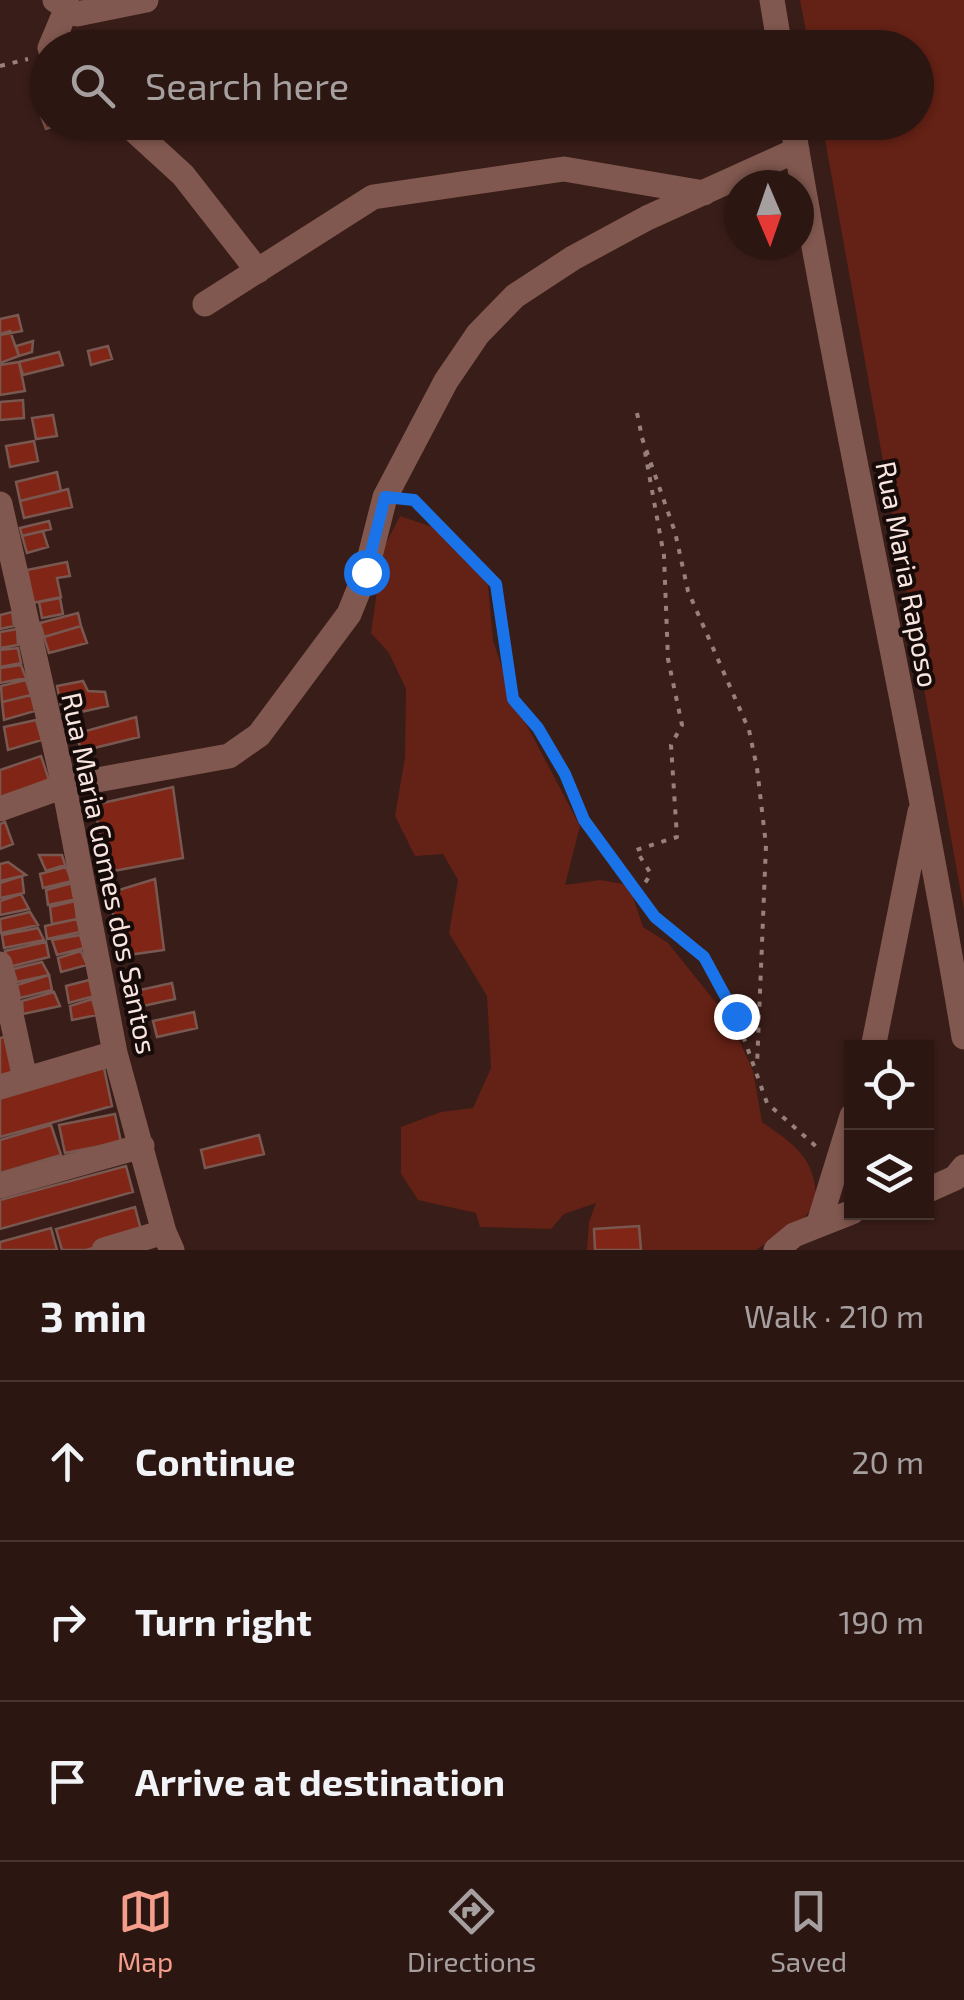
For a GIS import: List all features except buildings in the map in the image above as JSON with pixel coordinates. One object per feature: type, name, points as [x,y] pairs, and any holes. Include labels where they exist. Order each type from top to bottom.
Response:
[{"type":"street","points":[[50,30],[60,5],[87,13],[146,0]]},
{"type":"street","points":[[772,0],[777,30]]},
{"type":"street","points":[[144,140],[183,174],[258,271]]},
{"type":"street","name":"Rua Maria Raposo","points":[[795,140],[822,298],[922,798],[964,1038]]},
{"type":"street","points":[[0,808],[64,786],[229,756],[259,735],[349,614],[366,572],[385,497],[446,381],[478,334],[516,296],[572,258],[797,150]]},
{"type":"street","points":[[205,304],[374,197],[564,169],[704,193]]},
{"type":"street","name":"Rua Maria Gomes dos Santos","points":[[0,504],[64,786],[115,1053],[168,1241]]},
{"type":"street","points":[[875,1040],[922,798]]},
{"type":"street","points":[[0,964],[12,1083],[115,1053]]},
{"type":"street","points":[[819,1223],[848,1130]]},
{"type":"street","points":[[0,1186],[142,1146]]},
{"type":"street","points":[[934,1188],[961,1176]]},
{"type":"street","points":[[776,1250],[794,1235],[844,1215]]},
{"type":"street","points":[[104,1250],[168,1241]]},
{"type":"path","points":[[0,66],[30,56]]},
{"type":"path","points":[[637,413],[664,556],[668,660],[682,725],[671,744],[677,836],[636,850],[651,874],[637,894]]},
{"type":"path","points":[[642,438],[675,532],[688,590],[749,730],[757,768],[766,845],[757,1071]]},
{"type":"path","points":[[385,497],[414,500],[496,584],[513,699],[538,728],[565,774],[584,820],[637,894],[655,917],[704,957],[736,1016],[767,1103],[803,1132],[836,1167]]},
{"type":"shaded area","points":[[800,0],[964,0],[964,910],[825,140],[934,140],[934,30],[806,30]]},
{"type":"shaded area","points":[[400,516],[453,534],[488,585],[493,641],[513,699],[580,826],[565,885],[600,880],[629,885],[643,927],[668,943],[730,1020],[753,1071],[762,1122],[795,1147],[809,1165],[816,1204],[802,1220],[756,1250],[587,1250],[589,1222],[596,1203],[564,1214],[551,1229],[480,1227],[476,1213],[418,1200],[401,1174],[401,1127],[441,1112],[473,1108],[491,1068],[487,996],[449,933],[458,880],[443,854],[415,856],[395,816],[405,757],[406,689],[389,653],[371,633],[383,549]]},
{"type":"route","points":[[366,572],[385,497],[414,500],[483,567],[496,584],[513,699],[538,728],[565,774],[584,820],[655,917],[704,957],[736,1016]]}]
